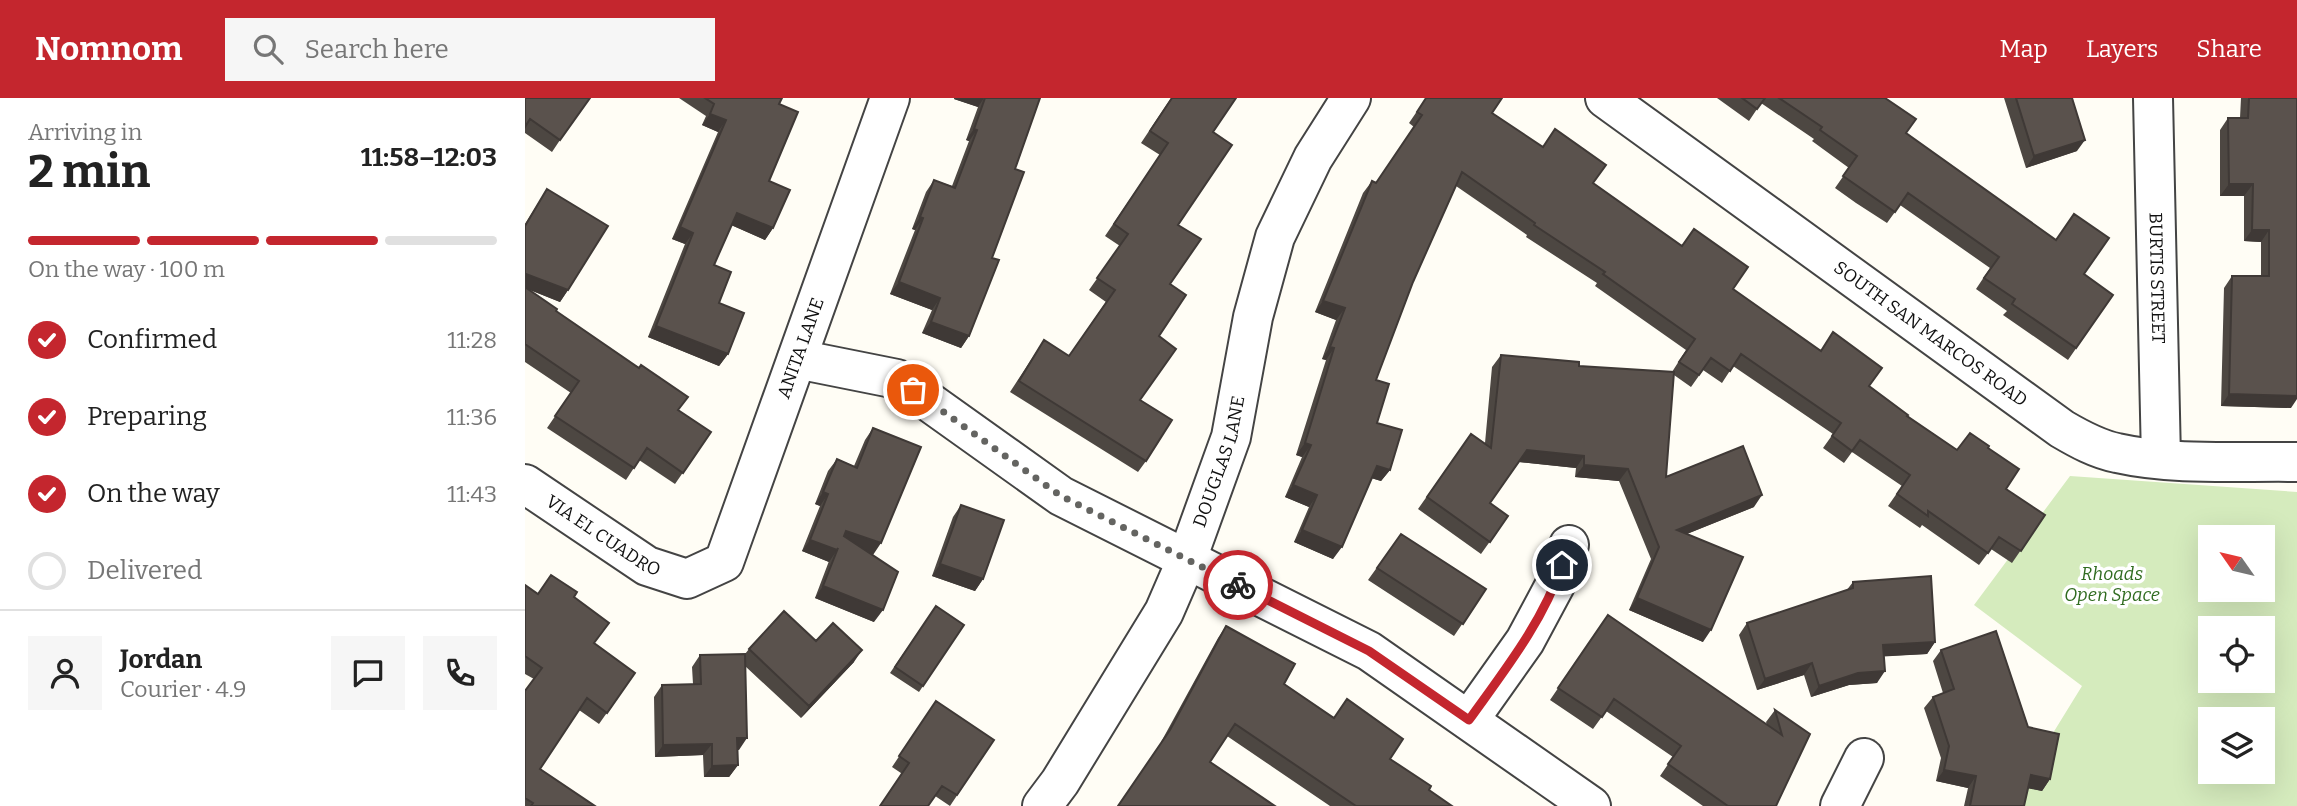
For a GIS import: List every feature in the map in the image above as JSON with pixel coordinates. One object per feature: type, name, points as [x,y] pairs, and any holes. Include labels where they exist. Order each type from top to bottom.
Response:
[{"type":"street","name":"ANITA LANE","points":[[687,579],[724,562],[890,98]]},
{"type":"street","name":"DOUGLAS LANE","points":[[1042,806],[1060,782],[1164,612],[1187,559],[1231,438],[1254,317],[1275,237],[1313,158],[1351,98]]},
{"type":"street","name":"SOUTH SAN MARCOS ROAD","points":[[1605,98],[2062,429],[2088,444],[2116,453],[2161,459],[2297,462]]},
{"type":"street","name":"BURTIS STREET","points":[[2153,98],[2161,459]]},
{"type":"street","points":[[797,359],[897,379],[1061,496],[1369,651],[1591,806]]},
{"type":"street","name":"VIA EL CUADRO","points":[[525,484],[647,566],[687,579]]},
{"type":"street","points":[[1469,720],[1525,641],[1555,585],[1569,545]]},
{"type":"street","points":[[1840,806],[1864,758]]},
{"type":"green space","name":"Rhoads Open Space","points":[[2070,476],[2297,492],[2297,806],[2008,806],[2082,686],[1974,605]]},
{"type":"building","points":[[525,98],[590,98],[560,140],[530,119],[525,127]]},
{"type":"building","points":[[705,98],[782,98],[779,104],[798,112],[769,181],[790,190],[773,228],[737,213],[714,265],[731,272],[719,303],[744,313],[728,354],[656,326],[693,233],[680,227],[726,120],[710,114],[714,104]]},
{"type":"building","points":[[985,98],[1040,98],[1015,169],[1024,172],[992,258],[999,260],[969,336],[931,322],[940,298],[899,282],[934,180],[955,188],[977,130],[974,129]]},
{"type":"building","points":[[1172,98],[1236,98],[1213,132],[1232,145],[1178,225],[1201,239],[1170,284],[1186,295],[1159,336],[1176,349],[1140,400],[1172,420],[1146,461],[1019,381],[1044,340],[1069,356],[1115,290],[1097,278],[1128,234],[1114,224],[1168,143],[1150,131]]},
{"type":"building","points":[[1426,98],[1502,98],[1492,113],[1543,147],[1555,129],[1606,165],[1593,183],[1682,246],[1694,229],[1748,267],[1733,289],[1821,351],[1833,332],[1882,368],[1869,386],[1957,450],[1970,433],[1989,446],[1988,448],[2019,469],[2006,489],[2045,515],[2021,551],[1999,537],[1988,553],[1928,511],[1928,516],[1897,494],[1910,475],[1860,440],[1852,451],[1832,436],[1841,423],[1741,354],[1730,371],[1711,358],[1699,375],[1679,362],[1695,339],[1462,172],[1413,282],[1376,380],[1389,384],[1377,423],[1402,430],[1390,470],[1377,466],[1342,547],[1302,530],[1317,495],[1293,485],[1311,445],[1305,443],[1334,348],[1330,347],[1345,308],[1323,301],[1372,181],[1376,183],[1422,115],[1417,112]]},
{"type":"building","points":[[1742,98],[1765,98],[1757,109]]},
{"type":"building","points":[[1779,98],[1885,98],[1916,119],[1906,133],[2056,240],[2074,214],[2109,238],[2084,274],[2113,295],[2076,348],[2012,304],[2015,299],[1984,278],[1999,257],[1908,193],[1895,212],[1843,176],[1857,156],[1820,130],[1822,127]]},
{"type":"building","points":[[2016,98],[2072,98],[2085,140],[2034,156]]},
{"type":"building","points":[[2249,98],[2297,98],[2297,396],[2229,394],[2232,276],[2269,276],[2269,230],[2252,230],[2253,184],[2229,184],[2228,118],[2248,118]]},
{"type":"building","points":[[547,189],[608,226],[568,290],[526,274],[525,276],[525,226]]},
{"type":"building","points":[[525,287],[639,368],[641,365],[688,397],[678,410],[711,432],[683,473],[647,448],[634,468],[555,416],[579,381],[525,344]]},
{"type":"building","points":[[1501,355],[1579,362],[1579,366],[1674,372],[1666,477],[1743,446],[1762,495],[1677,530],[1743,557],[1711,630],[1637,598],[1659,547],[1628,469],[1584,465],[1584,456],[1527,450],[1490,503],[1508,516],[1490,542],[1427,497],[1471,434],[1491,448]]},
{"type":"building","points":[[873,428],[921,447],[881,543],[846,531],[844,536],[898,572],[883,610],[823,586],[838,548],[837,550],[810,540],[828,494],[823,492],[837,459],[857,468]]},
{"type":"building","points":[[961,505],[1004,520],[983,579],[940,564]]},
{"type":"building","points":[[1401,534],[1486,589],[1463,624],[1377,568]]},
{"type":"building","points":[[551,575],[577,592],[574,597],[609,623],[594,643],[635,673],[607,713],[587,698],[540,769],[595,806],[531,806],[533,803],[525,798],[525,691],[542,668],[525,656],[525,585],[538,594]]},
{"type":"building","points":[[1931,576],[1935,642],[1883,645],[1885,671],[1858,673],[1819,686],[1812,663],[1765,679],[1747,623],[1853,588],[1853,582]]},
{"type":"building","points":[[936,606],[964,625],[923,686],[895,667]]},
{"type":"building","points":[[784,611],[816,641],[833,623],[862,650],[809,706],[749,649]]},
{"type":"building","points":[[1608,615],[1782,735],[1775,710],[1810,734],[1776,806],[1728,806],[1668,764],[1681,746],[1614,699],[1602,717],[1558,688]]},
{"type":"building","points":[[1226,626],[1295,664],[1284,684],[1334,718],[1347,699],[1403,739],[1390,759],[1431,786],[1429,790],[1452,806],[1356,806],[1235,724],[1210,762],[1275,806],[1118,806],[1170,730]]},
{"type":"building","points":[[1996,631],[2028,727],[2059,734],[2050,779],[2031,775],[2024,806],[1970,806],[1976,776],[1944,770],[1949,746],[1933,697],[1954,689],[1941,650]]},
{"type":"building","points":[[745,654],[747,738],[737,738],[738,765],[712,766],[712,744],[663,745],[662,685],[701,684],[700,655]]},
{"type":"building","points":[[936,701],[994,740],[957,795],[942,786],[928,806],[880,806],[909,763],[899,756]]},
{"type":"way so far","points":[[913,390],[1061,496],[1238,585]]},
{"type":"route","points":[[1238,585],[1369,651],[1469,720],[1525,641],[1555,585],[1562,565]]}]
